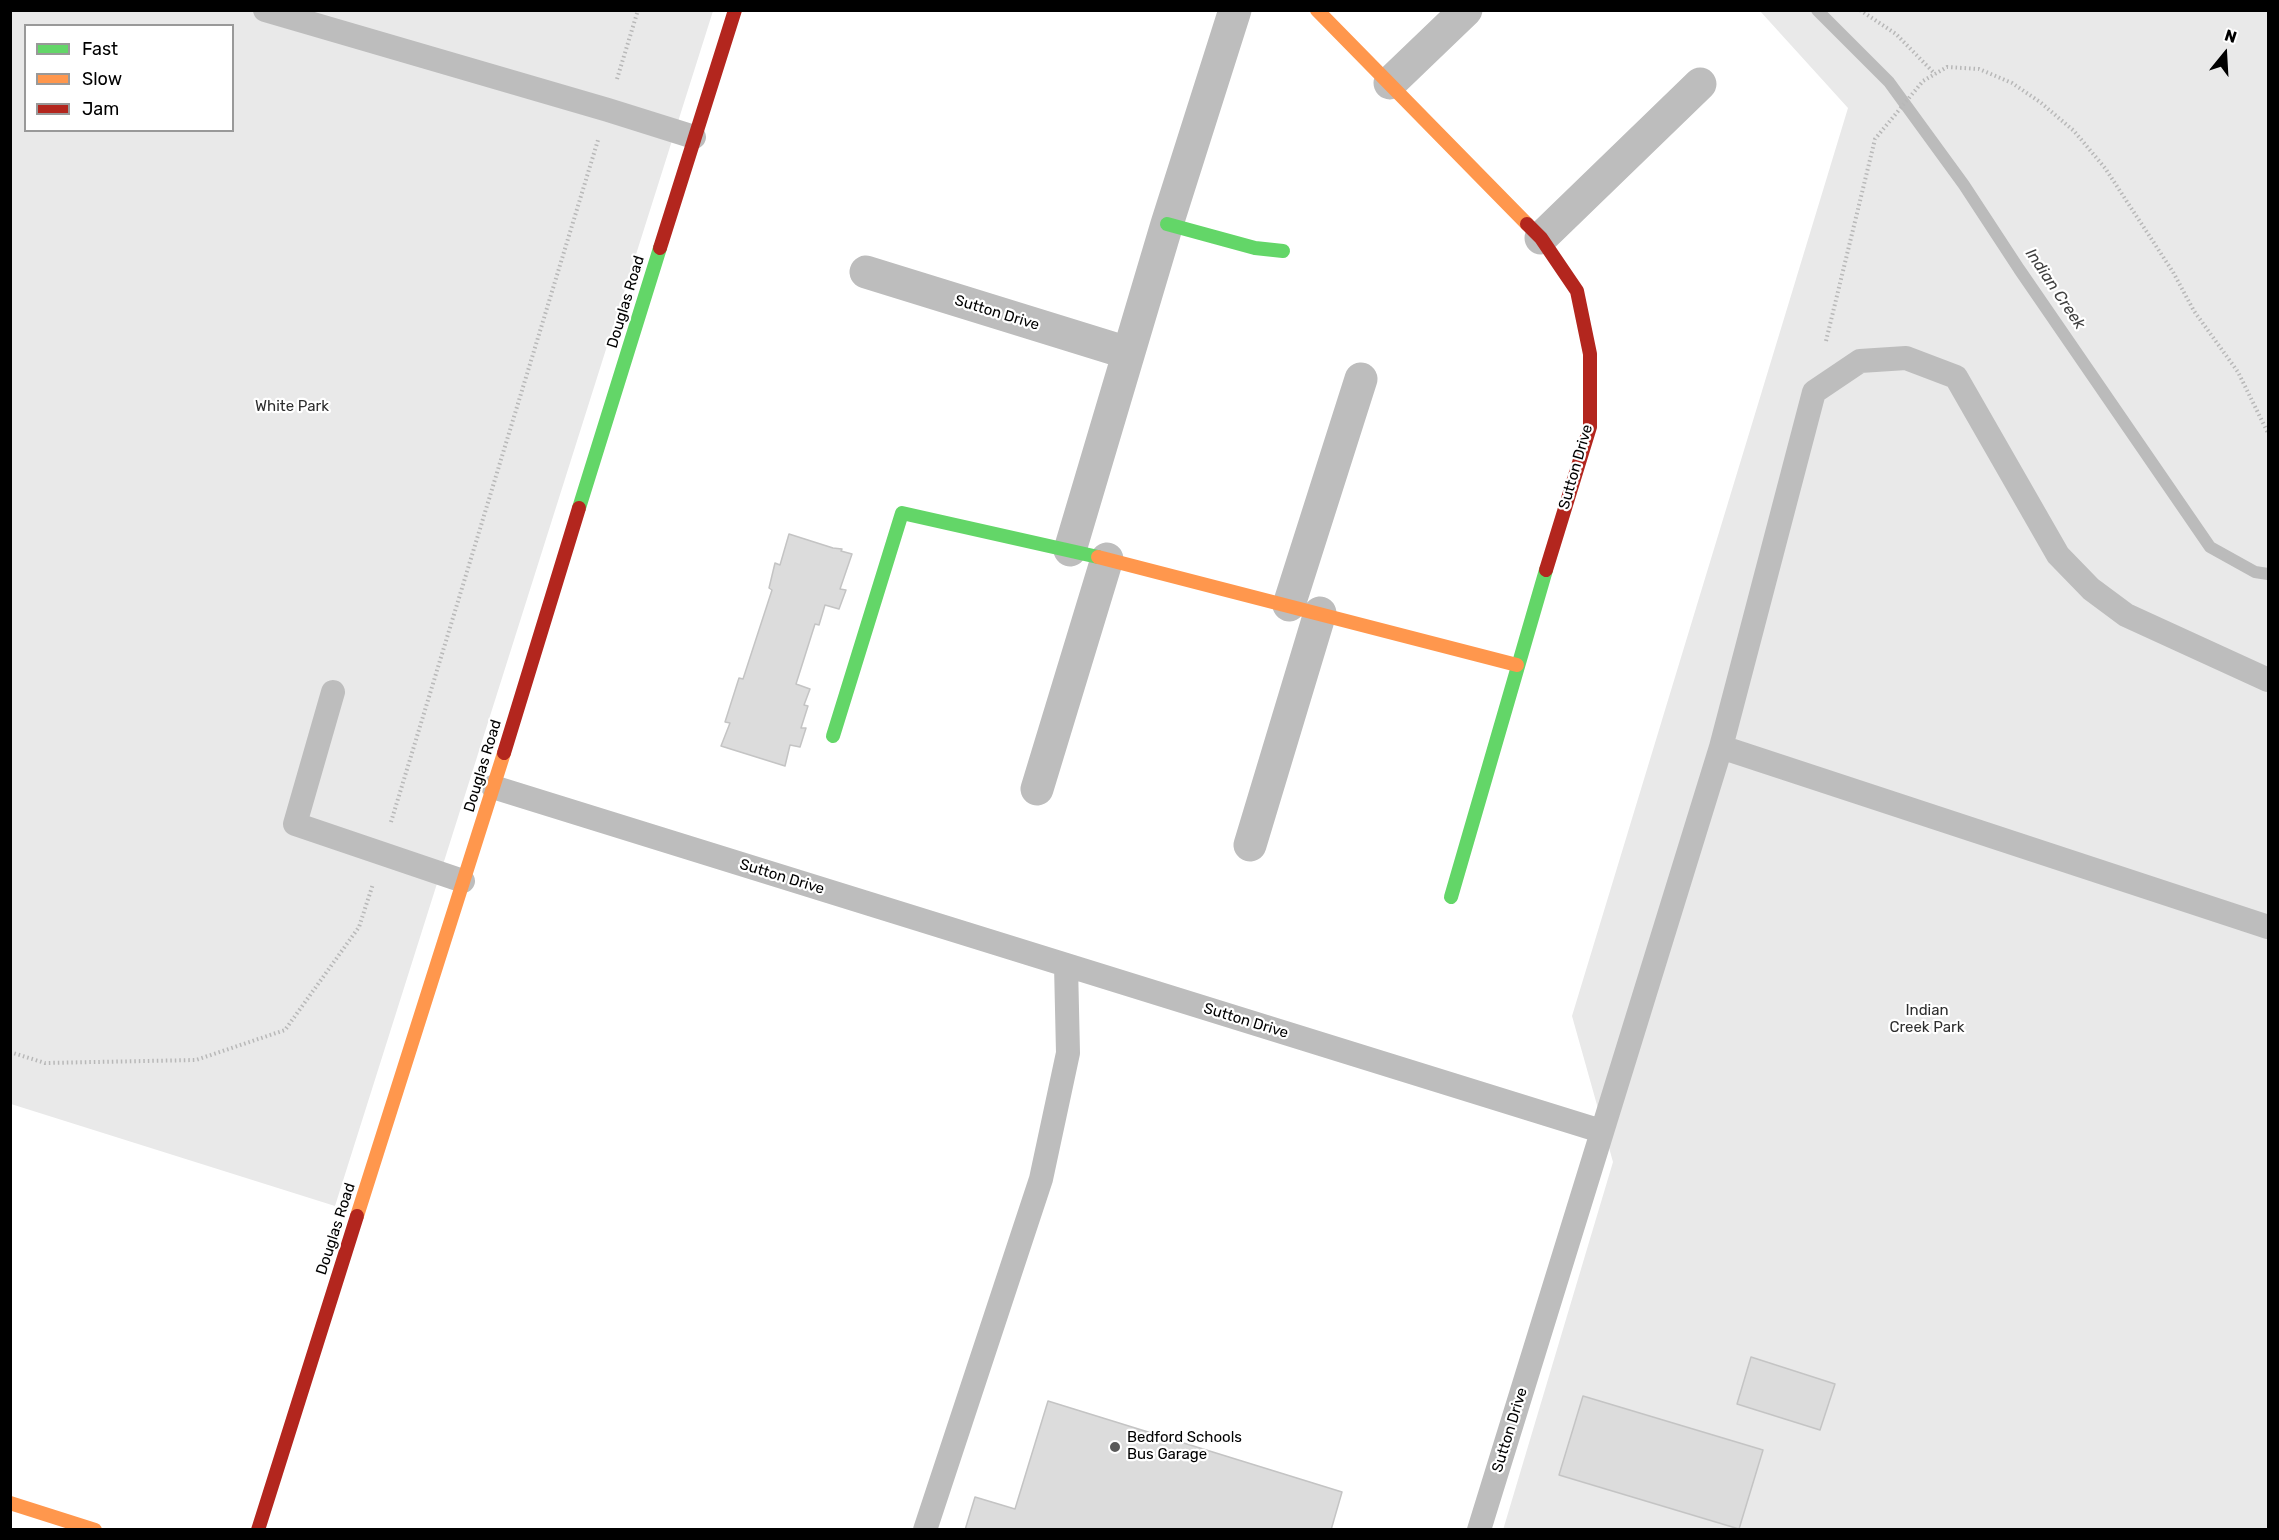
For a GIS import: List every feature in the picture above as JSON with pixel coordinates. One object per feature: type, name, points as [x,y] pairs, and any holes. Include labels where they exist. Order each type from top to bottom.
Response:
[{"type":"street","name":"Douglas Road","points":[[259,1529],[464,881],[735,10]]},
{"type":"street","points":[[1070,550],[1167,224],[1235,10]]},
{"type":"street","name":"Sutton Drive","points":[[1317,10],[1541,238],[1577,291],[1590,354],[1590,427],[1517,665],[1451,897]]},
{"type":"street","points":[[1390,83],[1466,10]]},
{"type":"street","points":[[1541,238],[1700,84]]},
{"type":"street","points":[[1167,224],[1256,248],[1283,251]]},
{"type":"street","name":"Sutton Drive","points":[[866,273],[1128,353]]},
{"type":"street","points":[[1288,605],[1361,379]]},
{"type":"street","points":[[833,736],[902,513],[1107,559],[1517,665]]},
{"type":"street","points":[[1037,789],[1107,559]]},
{"type":"street","points":[[1250,845],[1320,614]]},
{"type":"street","points":[[10,1503],[95,1530]]},
{"type":"lane","points":[[265,10],[694,137]]},
{"type":"lane","points":[[1601,1131],[1721,747],[1814,392],[1860,360],[1906,358],[1956,377],[2058,555],[2091,589],[2126,615],[2268,680]]},
{"type":"lane","points":[[333,692],[295,824],[464,881]]},
{"type":"lane","points":[[1721,747],[2268,927]]},
{"type":"lane","name":"Sutton Drive","points":[[493,787],[1601,1131],[1479,1530]]},
{"type":"lane","points":[[925,1530],[1041,1179],[1068,1053],[1066,965]]},
{"type":"path","points":[[10,1052],[45,1063],[196,1060],[285,1029],[359,927],[638,10]]},
{"type":"path","points":[[1860,10],[1896,34],[1935,74]]},
{"type":"path","points":[[1814,392],[1875,139],[1923,81],[1947,67],[1979,69],[2012,82],[2040,102],[2074,131],[2105,168],[2173,273],[2194,311],[2238,372],[2268,433]]},
{"type":"green space","name":"White Park","points":[[11,11],[713,11],[335,1206],[11,1104]]},
{"type":"green space","name":"Indian Creek Park","points":[[1760,11],[2268,11],[2268,1529],[1503,1530],[1613,1162],[1572,1016],[1848,108]]},
{"type":"building","points":[[789,534],[852,554],[840,589],[846,590],[839,609],[825,605],[819,625],[815,624],[796,684],[810,689],[804,705],[808,706],[801,728],[806,728],[800,747],[790,745],[785,766],[721,746],[730,723],[725,722],[739,678],[743,679],[772,590],[769,588],[775,563],[780,565]]},
{"type":"building","points":[[1751,1357],[1835,1384],[1820,1430],[1737,1404]]},
{"type":"building","points":[[1583,1396],[1763,1450],[1739,1529],[1559,1475]]},
{"type":"building","name":"Bedford Schools Bus Garage","points":[[1048,1401],[1342,1492],[1331,1530],[965,1530],[975,1497],[1015,1509]]},
{"type":"waterway","name":"Indian Creek","points":[[1817,10],[1889,82],[1964,185],[2210,547],[2255,572],[2268,574]]},
{"type":"traffic: fast","points":[[1167,224],[1255,248],[1283,251]]},
{"type":"traffic: fast","points":[[579,508],[660,248]]},
{"type":"traffic: fast","points":[[833,736],[902,513],[1098,557]]},
{"type":"traffic: fast","points":[[1451,897],[1546,570]]},
{"type":"traffic: slow","points":[[1317,10],[1527,224]]},
{"type":"traffic: slow","points":[[1098,557],[1517,665]]},
{"type":"traffic: slow","points":[[357,1216],[504,753]]},
{"type":"traffic: slow","points":[[10,1503],[95,1530]]},
{"type":"traffic: jam","points":[[660,248],[735,10]]},
{"type":"traffic: jam","points":[[1527,224],[1541,238],[1577,291],[1590,354],[1590,427],[1546,570]]},
{"type":"traffic: jam","points":[[504,753],[579,508]]},
{"type":"traffic: jam","points":[[258,1530],[357,1216]]},
{"type":"place","name":"Bedford Schools Bus Garage","points":[[1115,1447]]}]
